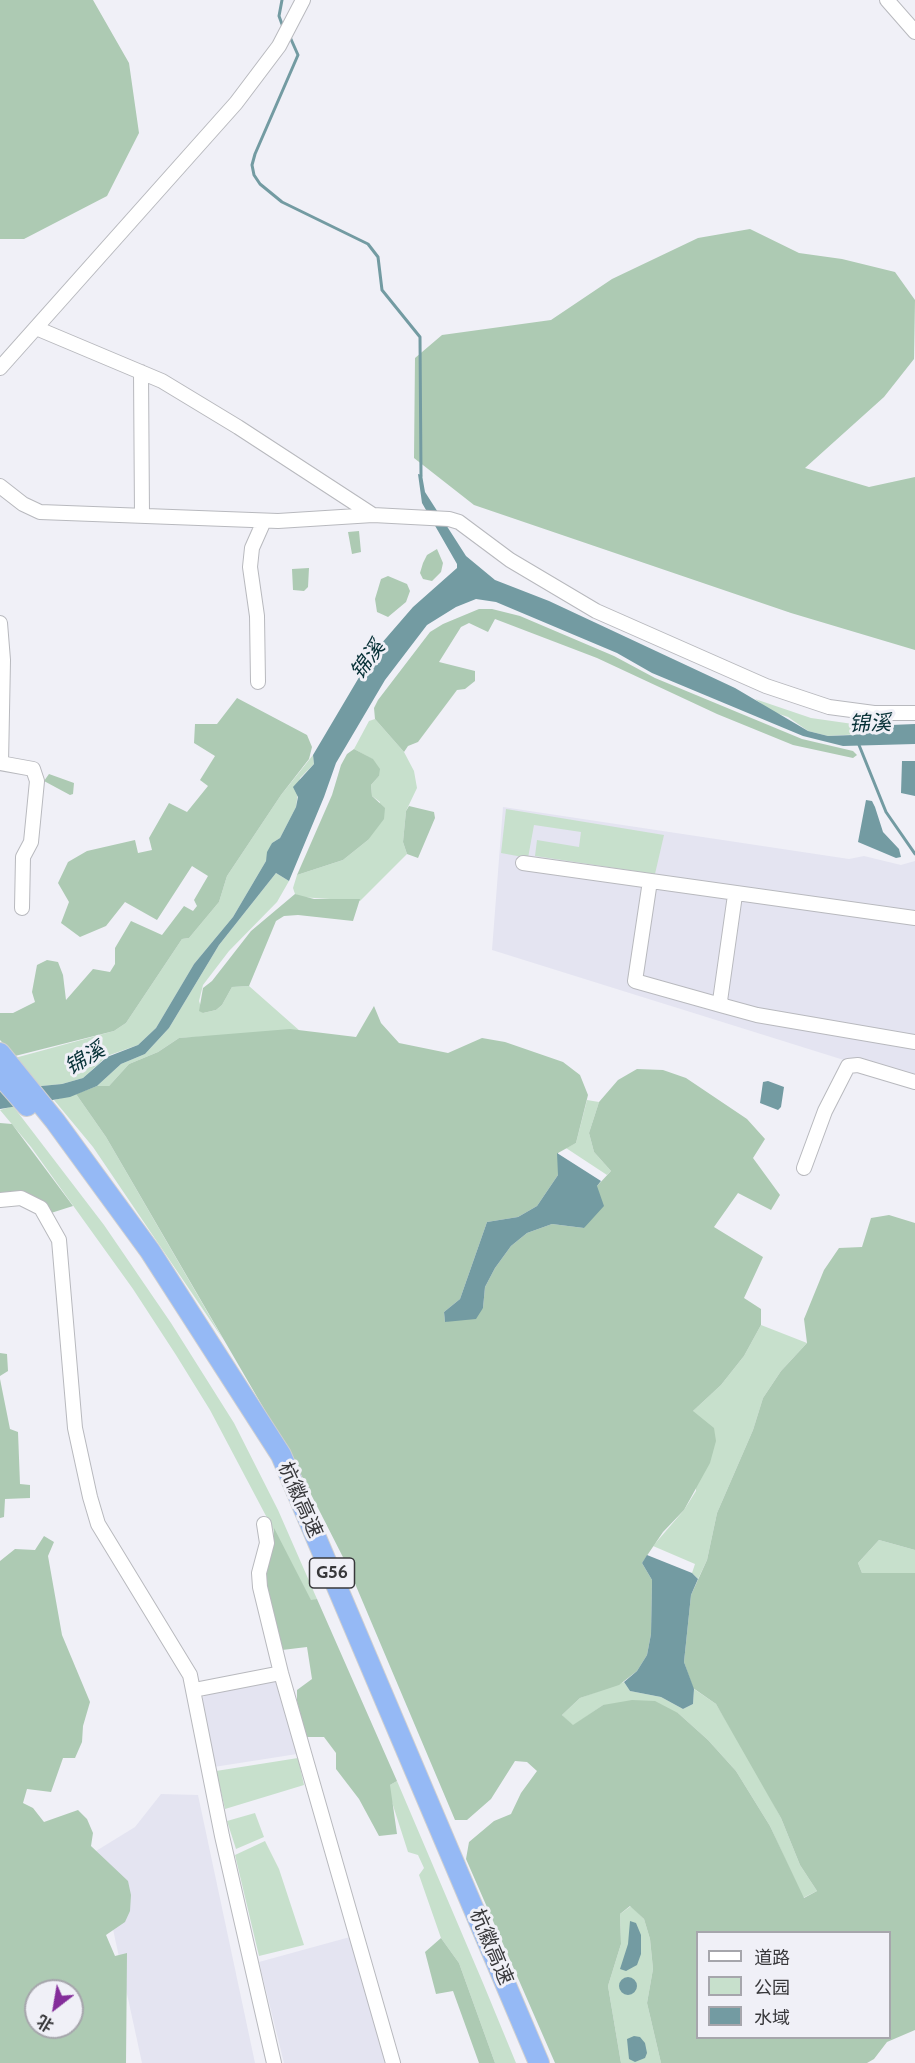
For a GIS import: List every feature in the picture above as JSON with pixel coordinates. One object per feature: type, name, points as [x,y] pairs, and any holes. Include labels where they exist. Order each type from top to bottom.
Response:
[{"type":"highway","name":"杭徽高速","points":[[0,1053],[143,1257],[273,1458],[525,2063]]},
{"type":"highway","name":"杭徽高速","points":[[0,1075],[49,1123],[150,1251],[281,1455],[539,2063]]},
{"type":"street","points":[[0,368],[236,103],[286,32],[303,0]]},
{"type":"street","points":[[887,0],[915,32]]},
{"type":"street","points":[[36,328],[141,372],[238,427],[373,515]]},
{"type":"street","points":[[141,372],[142,516]]},
{"type":"street","points":[[0,486],[33,511],[264,520],[373,515],[449,519],[468,527],[510,560],[596,611],[766,686],[829,707],[874,713],[915,712]]},
{"type":"street","points":[[258,682],[257,615],[250,567],[252,548],[264,520]]},
{"type":"street","points":[[0,623],[3,660],[0,763],[33,769],[37,781],[31,842],[23,857],[22,908]]},
{"type":"street","points":[[523,863],[735,895],[915,918]]},
{"type":"street","points":[[650,881],[635,981],[757,1015],[915,1041]]},
{"type":"street","points":[[724,1006],[720,1001],[735,895]]},
{"type":"street","points":[[804,1168],[825,1111],[848,1066],[858,1065],[915,1082]]},
{"type":"street","points":[[0,1200],[21,1198],[41,1208],[59,1240],[75,1428],[98,1524],[190,1675],[196,1715],[274,2063]]},
{"type":"street","points":[[264,1524],[267,1543],[259,1573],[260,1587],[281,1672],[393,2063]]},
{"type":"street","points":[[194,1690],[281,1672]]},
{"type":"shaded area","points":[[503,807],[849,859],[864,856],[901,865],[915,861],[915,1078],[847,1061],[492,950]]},
{"type":"shaded area","points":[[277,1679],[297,1754],[214,1767],[198,1704],[208,1691]]},
{"type":"shaded area","points":[[161,1794],[198,1795],[255,2063],[142,2063],[96,1851],[135,1827]]},
{"type":"shaded area","points":[[350,1937],[388,2063],[284,2063],[259,1962]]},
{"type":"green space","points":[[0,0],[93,0],[129,63],[139,133],[107,196],[24,239],[0,239]]},
{"type":"green space","points":[[750,229],[799,253],[842,259],[895,272],[915,300],[914,359],[884,397],[805,468],[869,487],[915,477],[915,650],[791,613],[474,505],[414,458],[415,358],[442,335],[551,320],[612,279],[698,238]]},
{"type":"green space","points":[[359,531],[361,552],[352,554],[348,532]]},
{"type":"green space","points":[[437,549],[443,563],[441,572],[432,581],[423,579],[420,573],[423,563],[427,555]]},
{"type":"green space","points":[[309,568],[308,587],[304,591],[293,590],[292,569]]},
{"type":"green space","points":[[388,576],[407,584],[410,591],[406,602],[388,617],[377,612],[375,599],[381,579]]},
{"type":"green space","points":[[479,609],[492,609],[520,616],[614,656],[655,678],[802,739],[853,751],[857,755],[853,758],[793,745],[717,714],[597,658],[495,619],[488,632],[469,623],[461,627],[439,662],[475,671],[475,681],[465,689],[457,690],[418,742],[408,746],[404,752],[375,719],[374,708],[378,700],[430,632]]},
{"type":"green space","points":[[237,698],[307,735],[312,747],[309,759],[281,795],[227,876],[219,902],[189,938],[182,939],[126,1023],[114,1031],[15,1056],[0,1040],[0,1013],[13,1013],[35,1002],[32,992],[37,965],[47,960],[58,962],[63,975],[66,1000],[93,969],[110,972],[115,964],[115,948],[131,921],[162,935],[184,906],[193,911],[197,906],[194,900],[208,876],[192,866],[157,920],[125,902],[106,926],[80,937],[61,923],[69,902],[58,883],[68,862],[87,851],[135,840],[138,853],[152,850],[149,838],[169,803],[187,812],[208,786],[200,780],[215,756],[194,743],[195,724],[217,724]]},
{"type":"green space","points":[[755,699],[811,718],[867,726],[861,734],[828,736],[808,731],[788,717],[773,712]]},
{"type":"green space","points":[[375,719],[404,752],[414,771],[417,788],[406,811],[403,842],[407,854],[360,901],[300,897],[295,894],[293,888],[297,875],[343,860],[368,840],[380,802],[372,796],[371,785],[379,776],[379,769],[372,759],[354,749],[369,721]]},
{"type":"green space","points":[[354,749],[373,759],[380,769],[379,776],[371,785],[372,796],[385,808],[384,819],[368,840],[343,860],[297,875],[332,795],[341,765],[347,754]]},
{"type":"green space","points":[[313,755],[314,764],[300,778],[296,807],[280,838],[272,843],[266,861],[233,917],[194,964],[156,1028],[138,1045],[107,1056],[83,1078],[62,1084],[0,1090],[0,1062],[114,1031],[126,1023],[182,939],[189,938],[219,902],[227,876],[281,795]]},
{"type":"green space","points":[[49,774],[74,783],[73,794],[70,795],[44,781]]},
{"type":"green space","points":[[409,806],[434,812],[435,818],[418,858],[407,854],[403,842],[406,811]]},
{"type":"green space","points":[[506,809],[664,835],[655,874],[535,856],[537,840],[579,847],[581,832],[534,825],[528,858],[501,853]]},
{"type":"green space","points":[[276,873],[289,881],[277,902],[229,951],[203,985],[199,1001],[203,1013],[216,1010],[222,1005],[232,987],[249,986],[300,1031],[179,1038],[158,1052],[129,1064],[109,1086],[97,1086],[121,1064],[145,1054],[169,1028],[219,945]]},
{"type":"green space","points":[[295,894],[314,899],[360,899],[353,921],[298,915],[284,916],[276,921],[249,986],[232,987],[222,1005],[216,1010],[203,1013],[199,1011],[203,988],[212,981],[251,931]]},
{"type":"green space","points":[[374,1006],[381,1023],[399,1043],[448,1053],[482,1038],[505,1042],[563,1062],[580,1075],[588,1095],[576,1143],[558,1153],[558,1175],[537,1206],[518,1217],[487,1222],[460,1299],[444,1312],[445,1322],[483,1308],[485,1287],[495,1268],[511,1246],[527,1233],[552,1224],[584,1228],[597,1186],[611,1171],[594,1152],[589,1133],[599,1102],[618,1080],[637,1069],[663,1070],[686,1078],[747,1119],[765,1139],[753,1158],[780,1195],[771,1210],[738,1193],[714,1227],[763,1257],[744,1298],[761,1309],[761,1325],[744,1356],[721,1385],[693,1411],[714,1428],[716,1441],[710,1463],[684,1510],[663,1532],[642,1563],[652,1580],[651,1634],[647,1655],[637,1671],[619,1685],[580,1698],[562,1715],[573,1725],[603,1705],[632,1700],[655,1701],[678,1713],[708,1740],[736,1771],[770,1826],[804,1898],[817,1891],[800,1865],[781,1818],[716,1704],[693,1688],[684,1662],[691,1595],[707,1560],[717,1513],[753,1430],[763,1398],[781,1371],[807,1343],[804,1319],[824,1270],[839,1248],[862,1247],[871,1218],[889,1215],[915,1223],[915,1550],[879,1540],[858,1563],[862,1573],[915,1573],[915,2030],[887,2042],[874,2059],[867,2063],[661,2063],[647,2003],[653,1969],[650,1939],[644,1919],[630,1906],[620,1914],[621,1944],[608,1986],[621,2063],[555,2063],[466,1859],[469,1842],[494,1821],[511,1814],[521,1793],[537,1771],[527,1762],[515,1761],[491,1799],[467,1820],[455,1820],[348,1567],[292,1457],[106,1137],[76,1094],[97,1086],[109,1086],[129,1064],[158,1052],[179,1038],[290,1029],[356,1037]]},
{"type":"green space","points":[[76,1094],[106,1137],[223,1339],[93,1147],[54,1100]]},
{"type":"green space","points":[[587,1100],[599,1102],[589,1133],[594,1152],[611,1171],[607,1175],[566,1148],[576,1143]]},
{"type":"green space","points":[[13,1106],[104,1225],[171,1323],[234,1423],[278,1510],[317,1599],[311,1601],[210,1410],[176,1355],[133,1289],[31,1147],[0,1110]]},
{"type":"green space","points":[[0,1123],[12,1124],[73,1206],[51,1213],[0,1195]]},
{"type":"green space","points":[[761,1325],[807,1343],[781,1371],[763,1398],[753,1430],[717,1513],[707,1560],[698,1579],[692,1573],[695,1564],[653,1546],[684,1510],[696,1491],[693,1411],[721,1385],[744,1356]]},
{"type":"green space","points":[[0,1353],[7,1354],[8,1371],[0,1376]]},
{"type":"green space","points":[[0,1379],[10,1429],[18,1432],[20,1484],[30,1485],[30,1498],[5,1499],[4,1517],[0,1518]]},
{"type":"green space","points":[[274,1528],[311,1600],[317,1599],[397,1781],[390,1785],[397,1834],[379,1836],[359,1799],[336,1769],[336,1753],[324,1737],[306,1737],[297,1701],[297,1690],[312,1679],[307,1647],[282,1650],[267,1589],[266,1574]]},
{"type":"green space","points":[[44,1536],[54,1542],[48,1556],[62,1635],[90,1702],[83,1726],[82,1742],[75,1758],[63,1758],[51,1792],[27,1789],[23,1803],[33,1808],[44,1822],[78,1810],[87,1819],[93,1833],[91,1846],[128,1881],[131,1895],[130,1911],[125,1922],[106,1935],[115,1956],[127,1953],[126,2063],[0,2063],[0,1561],[15,1549],[35,1550]]},
{"type":"green space","points":[[879,1540],[915,1550],[915,1573],[862,1573],[858,1563]]},
{"type":"green space","points":[[624,1682],[630,1691],[661,1697],[683,1709],[693,1704],[694,1689],[716,1704],[755,1769],[781,1818],[800,1865],[817,1891],[803,1898],[770,1826],[736,1771],[708,1740],[678,1713],[603,1705],[573,1726],[562,1715],[580,1698]]},
{"type":"green space","points":[[298,1758],[304,1785],[225,1809],[216,1771]]},
{"type":"green space","points":[[397,1781],[516,2063],[495,2063],[459,1963],[441,1938],[419,1875],[424,1868],[418,1855],[408,1852],[390,1796],[390,1785]]},
{"type":"green space","points":[[255,1813],[264,1837],[236,1849],[227,1821]]},
{"type":"green space","points":[[265,1841],[279,1869],[304,1945],[259,1956],[235,1855]]},
{"type":"green space","points":[[631,1906],[644,1919],[650,1939],[653,1969],[647,2003],[661,2063],[621,2063],[608,1986],[621,1944],[620,1914]]},
{"type":"green space","points":[[441,1938],[459,1963],[495,2063],[479,2063],[453,1991],[436,1994],[425,1952]]},
{"type":"water","points":[[418,474],[422,475],[425,492],[466,556],[495,580],[549,601],[735,688],[808,731],[828,736],[853,735],[861,734],[867,726],[915,724],[915,744],[843,746],[803,736],[652,673],[617,653],[496,602],[476,599],[456,607],[427,625],[385,680],[336,763],[289,881],[276,873],[219,945],[169,1028],[145,1054],[121,1064],[97,1086],[70,1097],[0,1109],[0,1090],[62,1084],[83,1078],[107,1057],[138,1045],[156,1028],[194,964],[233,917],[266,861],[267,852],[272,843],[280,838],[296,807],[298,797],[293,787],[314,764],[313,755],[374,652],[413,607],[457,568],[457,564],[422,503]]},
{"type":"water","points":[[902,761],[915,761],[915,796],[901,793]]},
{"type":"water","points":[[866,800],[872,801],[883,832],[899,849],[901,857],[896,858],[858,842]]},
{"type":"water","points":[[768,1081],[784,1087],[781,1107],[778,1110],[760,1103],[763,1082]]},
{"type":"water","points":[[557,1153],[601,1181],[597,1186],[604,1206],[584,1228],[552,1224],[527,1233],[511,1246],[495,1268],[485,1287],[483,1308],[476,1319],[445,1322],[444,1312],[460,1299],[487,1222],[518,1217],[537,1206],[558,1175]]},
{"type":"water","points":[[647,1555],[692,1573],[698,1579],[691,1595],[684,1662],[694,1689],[693,1704],[683,1709],[661,1697],[630,1691],[624,1682],[637,1671],[647,1655],[651,1634],[652,1580],[642,1563]]},
{"type":"water","points":[[630,1921],[636,1923],[641,1935],[641,1954],[637,1965],[626,1971],[620,1969],[628,1944]]},
{"type":"water","points":[[628,1977],[634,1980],[637,1986],[634,1992],[628,1995],[622,1992],[619,1986],[622,1980]]},
{"type":"water","points":[[634,2036],[640,2037],[645,2043],[647,2053],[645,2058],[635,2062],[629,2059],[627,2039]]},
{"type":"waterway","points":[[282,0],[279,16],[283,27]]},
{"type":"waterway","points":[[290,37],[298,55],[255,154],[252,165],[254,175],[260,184],[282,202],[368,244],[378,257],[382,290],[420,337],[421,476]]},
{"type":"waterway","name":"锦溪","points":[[859,745],[886,812],[915,854]]}]
